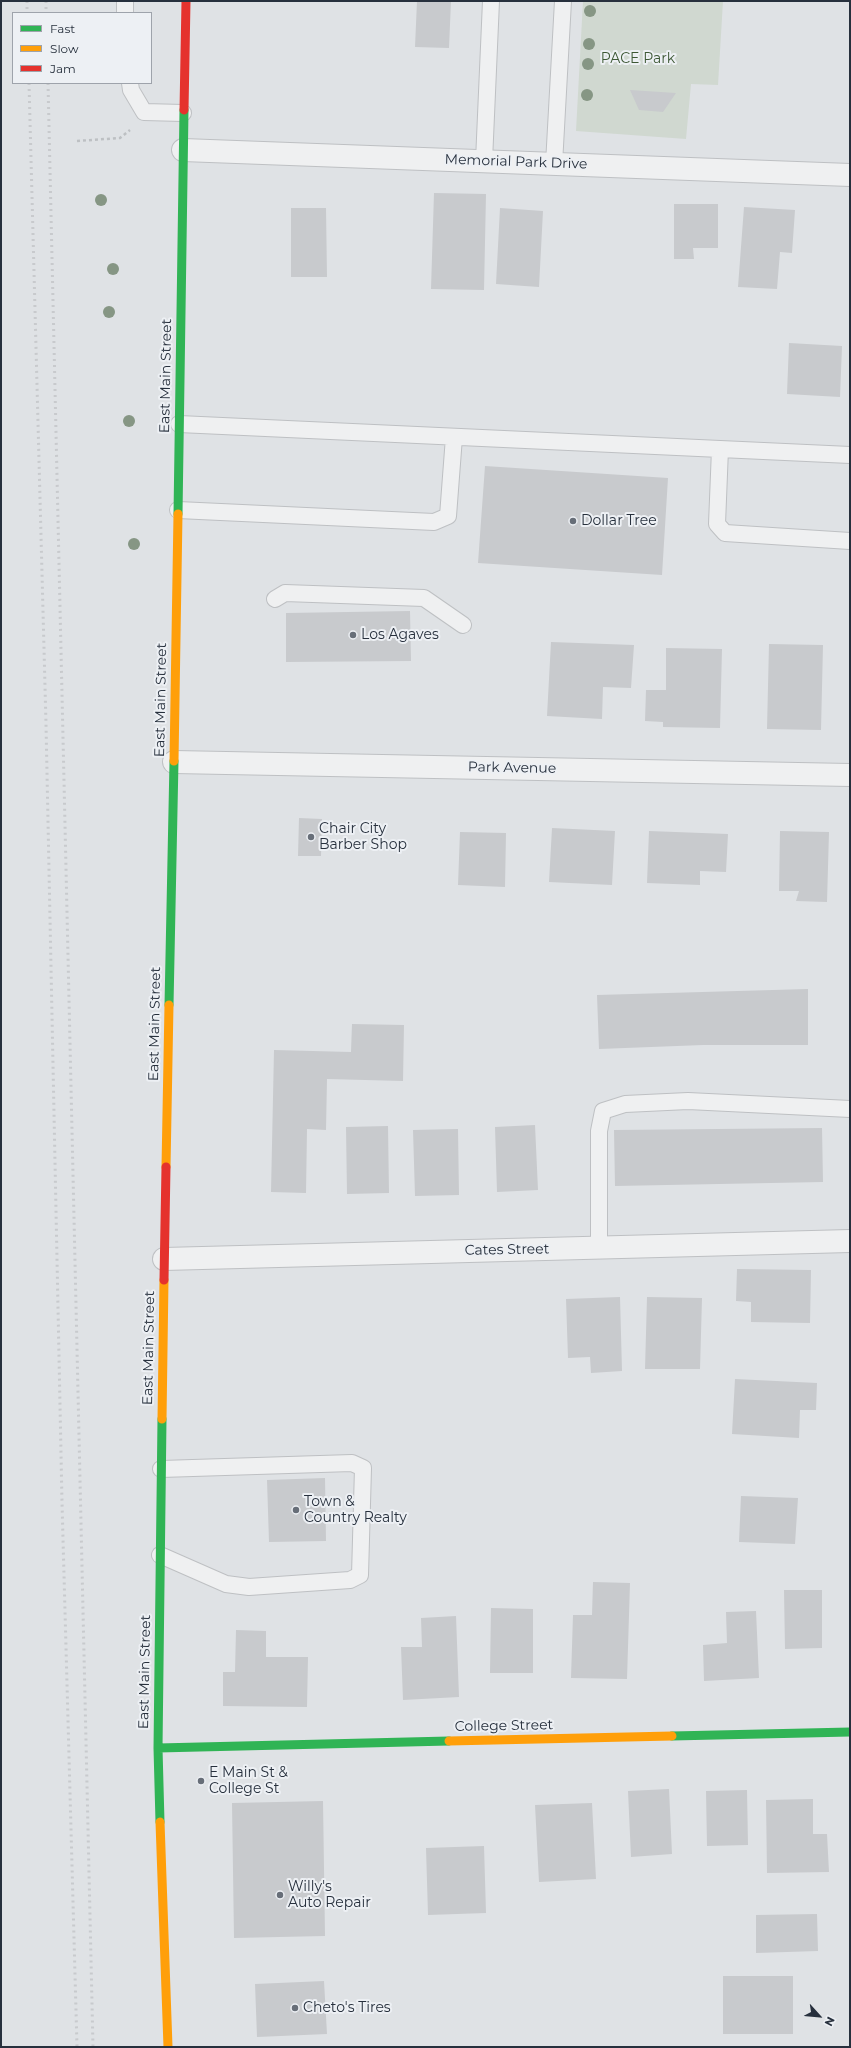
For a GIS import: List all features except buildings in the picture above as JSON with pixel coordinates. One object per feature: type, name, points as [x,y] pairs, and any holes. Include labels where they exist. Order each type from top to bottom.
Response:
[{"type":"main road","name":"East Main Street","points":[[168,2047],[158,1748],[164,1259],[174,762],[182,150],[186,1]]},
{"type":"main road","name":"College Street","points":[[158,1748],[850,1732]]},
{"type":"street","name":"Memorial Park Drive","points":[[182,150],[850,175]]},
{"type":"street","name":"Park Avenue","points":[[174,762],[850,775]]},
{"type":"street","name":"Cates Street","points":[[164,1259],[850,1241]]},
{"type":"lane","points":[[125,1],[125,12]]},
{"type":"lane","points":[[484,161],[491,1]]},
{"type":"lane","points":[[554,164],[563,1]]},
{"type":"lane","points":[[130,84],[131,90],[144,112],[183,113]]},
{"type":"lane","points":[[179,424],[850,455]]},
{"type":"lane","points":[[178,510],[434,522],[448,516],[454,437]]},
{"type":"lane","points":[[720,449],[717,524],[725,533],[850,541]]},
{"type":"lane","points":[[276,599],[285,593],[424,598],[463,625]]},
{"type":"lane","points":[[599,1248],[599,1132],[603,1111],[625,1104],[688,1101],[850,1109]]},
{"type":"lane","points":[[160,1555],[226,1584],[249,1587],[350,1580],[360,1575],[363,1468],[352,1463],[161,1469]]},
{"type":"path","points":[[77,142],[120,138],[126,135],[144,112]]},
{"type":"green space","name":"PACE Park","points":[[583,1],[723,1],[718,85],[691,84],[686,139],[576,131]]},
{"type":"railway","points":[[27,1],[27,12]]},
{"type":"railway","points":[[46,1],[46,12]]},
{"type":"railway","points":[[29,84],[46,724],[62,1502],[77,2047]]},
{"type":"railway","points":[[48,84],[93,2047]]},
{"type":"traffic: fast","points":[[178,514],[184,110]]},
{"type":"traffic: fast","points":[[169,1005],[174,761]]},
{"type":"traffic: fast","points":[[160,1822],[158,1748],[162,1419]]},
{"type":"traffic: fast","points":[[672,1736],[850,1732]]},
{"type":"traffic: fast","points":[[158,1748],[449,1741]]},
{"type":"traffic: slow","points":[[174,761],[178,514]]},
{"type":"traffic: slow","points":[[166,1167],[169,1005]]},
{"type":"traffic: slow","points":[[162,1419],[164,1280]]},
{"type":"traffic: slow","points":[[449,1741],[672,1736]]},
{"type":"traffic: slow","points":[[160,1822],[168,2047]]},
{"type":"traffic: jam","points":[[184,110],[186,1]]},
{"type":"traffic: jam","points":[[164,1280],[166,1167]]},
{"type":"place","name":"Dollar Tree","points":[[573,521]]},
{"type":"place","name":"Los Agaves","points":[[353,635]]},
{"type":"place","name":"Chair City Barber Shop","points":[[311,837]]},
{"type":"place","name":"Town & Country Realty","points":[[296,1510]]},
{"type":"place","name":"E Main St & College St","points":[[201,1781]]},
{"type":"place","name":"Willy's Auto Repair","points":[[280,1895]]},
{"type":"place","name":"Cheto's Tires","points":[[295,2008]]}]
